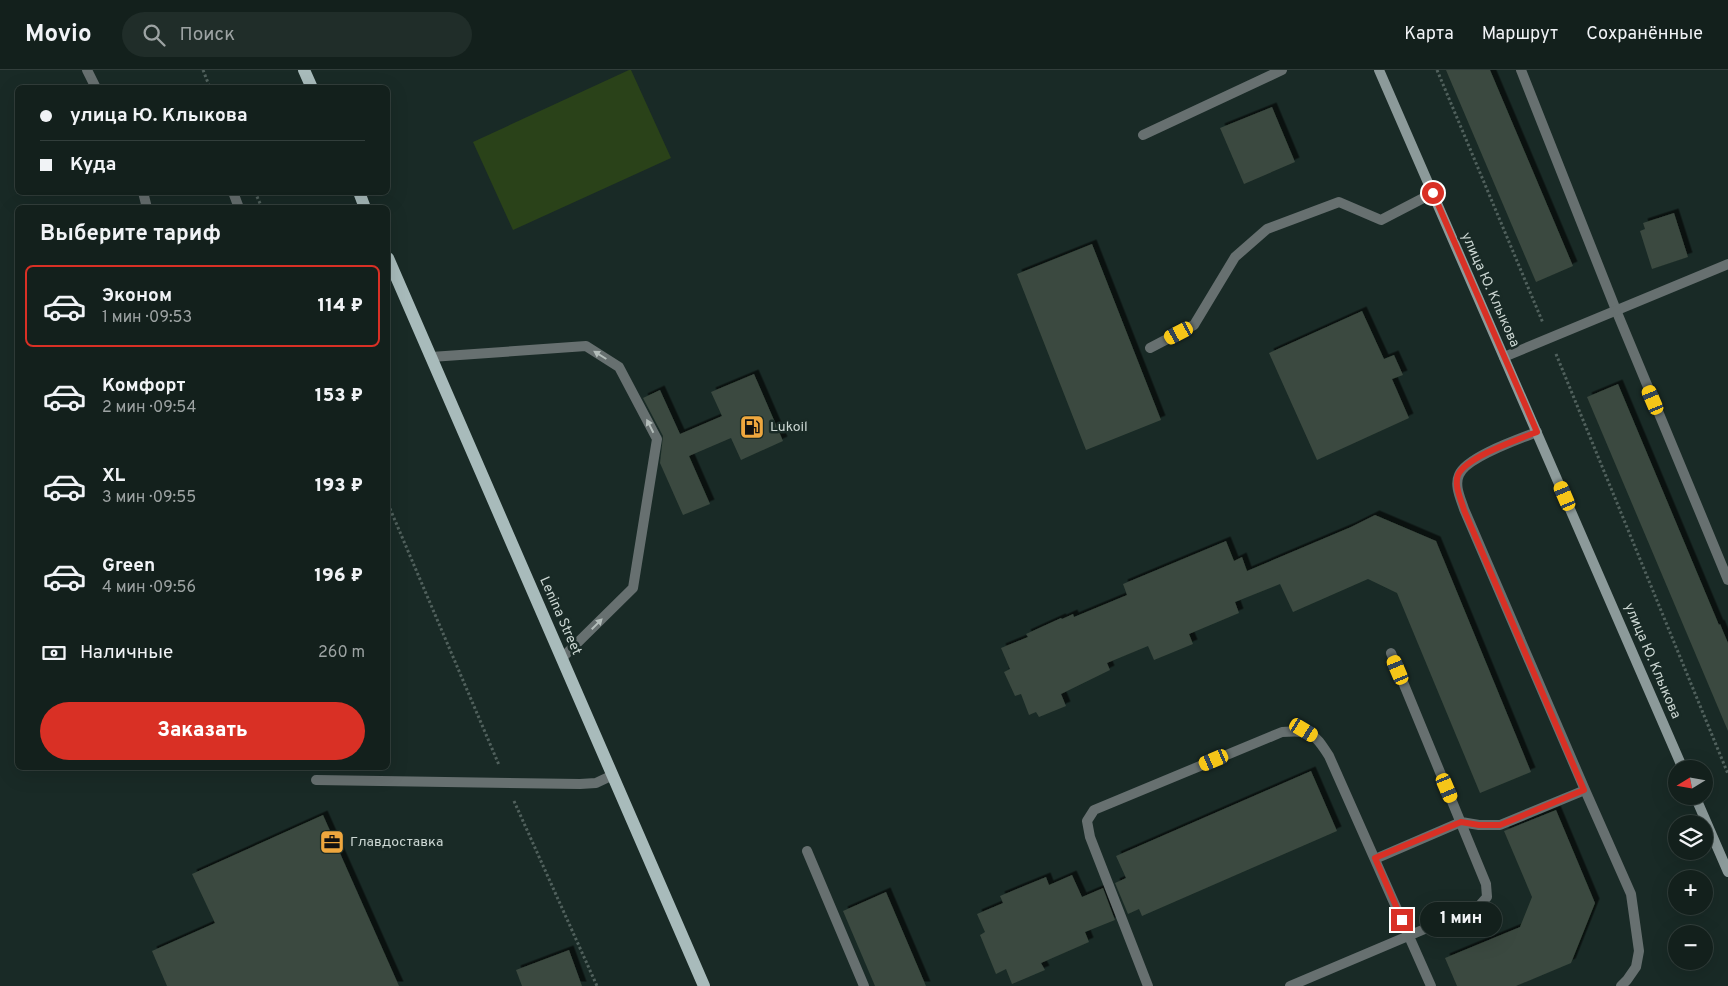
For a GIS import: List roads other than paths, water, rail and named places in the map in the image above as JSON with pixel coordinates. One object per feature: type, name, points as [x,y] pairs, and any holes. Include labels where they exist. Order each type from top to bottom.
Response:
[{"type":"main road","points":[[304,70],[311,85]]},
{"type":"main road","name":"улица Ю. Клыкова","points":[[1379,70],[1679,760]]},
{"type":"main road","name":"Lenina Street","points":[[390,263],[704,986]]},
{"type":"main road","points":[[1699,805],[1728,872]]},
{"type":"street","points":[[87,70],[94,85]]},
{"type":"street","points":[[1143,135],[1282,70]]},
{"type":"street","points":[[1521,70],[1616,310],[1728,580]]},
{"type":"street","points":[[1150,348],[1194,325],[1235,257],[1267,229],[1339,202],[1381,220],[1433,193]]},
{"type":"street","points":[[1504,357],[1728,264]]},
{"type":"street","points":[[431,357],[586,346],[619,367],[657,440],[632,588],[562,658]]},
{"type":"street","points":[[1537,432],[1489,452],[1469,463],[1458,475],[1458,490],[1464,510],[1584,790],[1631,894],[1638,951],[1636,967],[1621,986]]},
{"type":"street","points":[[1290,986],[1479,906],[1487,897],[1486,884],[1391,653]]},
{"type":"street","points":[[1148,986],[1090,836],[1087,821],[1094,810],[1282,732],[1304,730],[1318,739],[1329,756],[1431,986]]},
{"type":"street","points":[[316,780],[596,783],[613,775]]},
{"type":"street","points":[[1375,858],[1461,822],[1479,825],[1500,825],[1584,790]]},
{"type":"street","points":[[807,851],[864,986]]},
{"type":"place","name":"Lukoil","points":[[752,427]]},
{"type":"place","name":"Главдоставка","points":[[332,842]]}]
